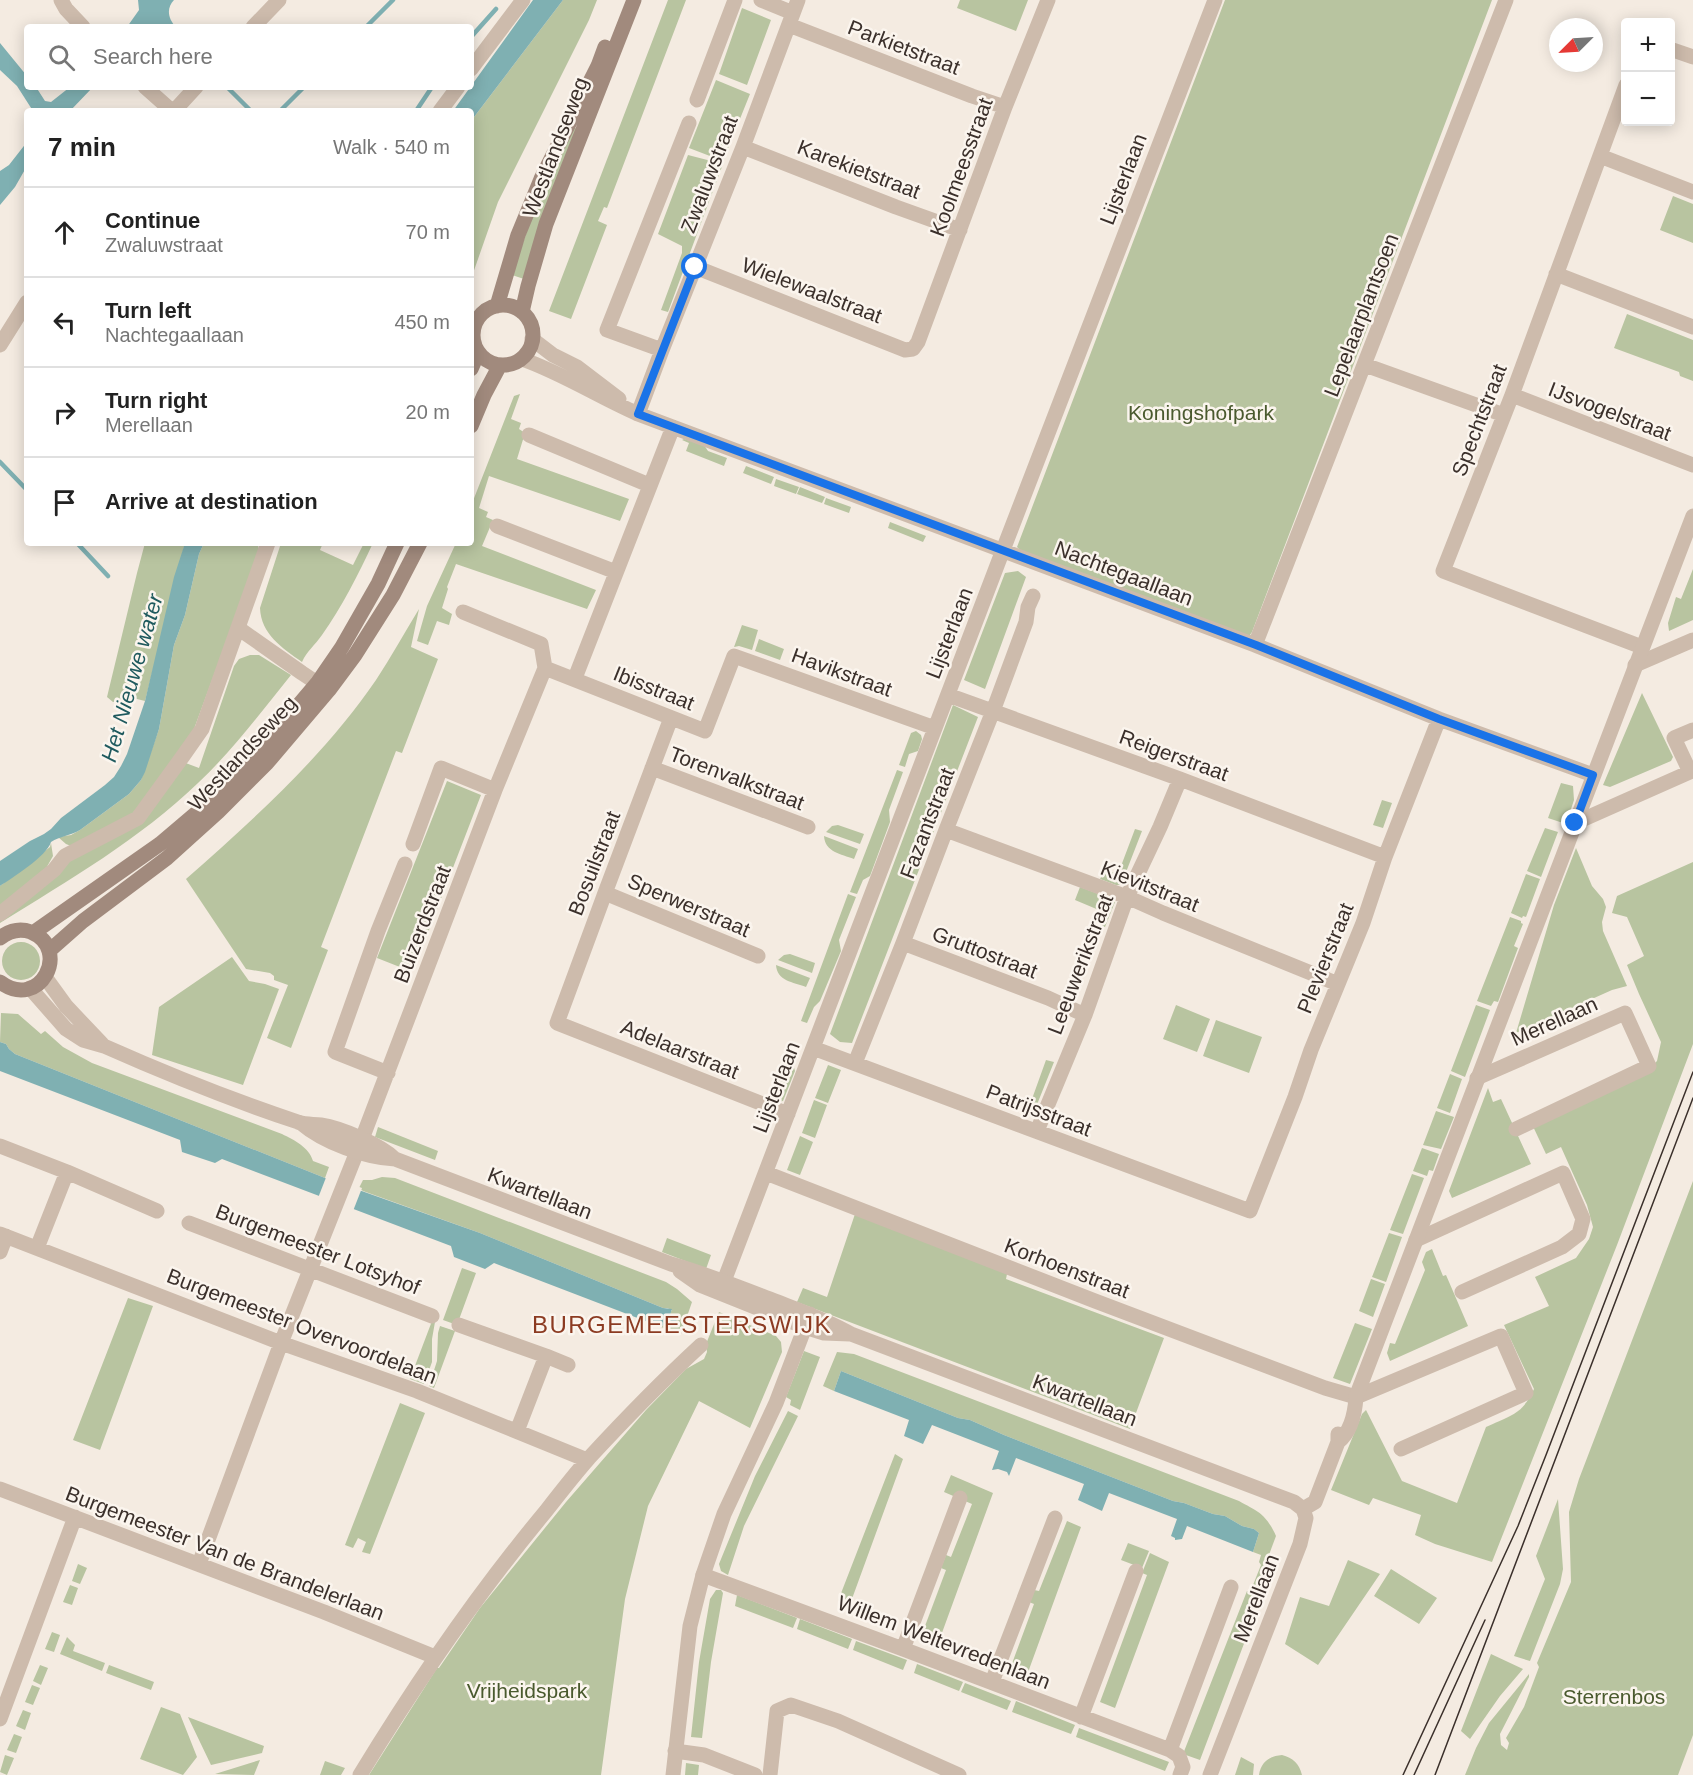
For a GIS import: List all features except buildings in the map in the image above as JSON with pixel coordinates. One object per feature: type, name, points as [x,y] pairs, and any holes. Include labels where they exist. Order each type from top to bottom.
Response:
[{"type":"main road","name":"Westlandseweg","points":[[497,306],[518,235],[541,179],[598,66],[624,0]]},
{"type":"main road","name":"Westlandseweg","points":[[522,312],[546,224],[634,0]]},
{"type":"main road","points":[[474,327],[482,313],[497,306],[510,306],[522,312],[531,324],[532,339],[529,350],[522,358],[512,364],[500,365],[490,363],[478,353],[474,341]]},
{"type":"main road","points":[[474,362],[478,353]]},
{"type":"main road","points":[[474,419],[500,365]]},
{"type":"main road","name":"Westlandseweg","points":[[49,951],[83,921],[167,858],[267,763],[323,686],[397,546]]},
{"type":"main road","name":"Westlandseweg","points":[[33,933],[160,843],[213,799],[355,655],[393,595],[418,546]]},
{"type":"main road","points":[[0,938],[11,931],[26,930],[33,933],[43,940],[49,951],[50,964],[45,977],[39,984],[30,988],[11,989],[0,982]]},
{"type":"street","points":[[61,0],[80,24]]},
{"type":"street","points":[[256,24],[279,0]]},
{"type":"street","points":[[474,65],[523,0]]},
{"type":"street","name":"Zwaluwstraat","points":[[697,100],[735,0]]},
{"type":"street","points":[[761,0],[793,13]]},
{"type":"street","name":"Koolmeesstraat","points":[[913,349],[918,342],[1005,107],[1048,0]]},
{"type":"street","name":"Lijsterlaan","points":[[724,1281],[1215,0]]},
{"type":"street","name":"Lepelaarplantsoen","points":[[1256,645],[1506,0]]},
{"type":"street","name":"Zwaluwstraat","points":[[638,414],[793,13]]},
{"type":"street","name":"Parkietstraat","points":[[793,13],[972,96],[1005,107]]},
{"type":"street","points":[[1675,50],[1693,57]]},
{"type":"street","points":[[149,90],[170,108]]},
{"type":"street","points":[[176,108],[193,90]]},
{"type":"street","points":[[442,108],[456,90]]},
{"type":"street","name":"Spechtstraat","points":[[1621,99],[1512,395],[1443,571],[1642,647]]},
{"type":"street","name":"Zwaluwstraat","points":[[662,350],[607,330],[689,123]]},
{"type":"street","name":"Karekietstraat","points":[[743,147],[960,230]]},
{"type":"street","points":[[1600,156],[1693,192]]},
{"type":"street","name":"Wielewaalstraat","points":[[695,267],[905,350],[913,349]]},
{"type":"street","points":[[1556,274],[1693,327]]},
{"type":"street","points":[[0,345],[24,307]]},
{"type":"street","name":"Nachtegaallaan","points":[[532,339],[585,373],[638,414]]},
{"type":"street","name":"Nachtegaallaan","points":[[522,358],[547,368],[638,414],[1256,645],[1439,719],[1593,775]]},
{"type":"street","points":[[1365,364],[1504,415]]},
{"type":"street","name":"IJsvogelstraat","points":[[1512,395],[1693,465]]},
{"type":"street","points":[[575,678],[673,427]]},
{"type":"street","points":[[529,435],[649,485]]},
{"type":"street","name":"Merellaan","points":[[1210,1775],[1300,1544],[1306,1518],[1303,1509],[1316,1502],[1338,1442],[1338,1430],[1344,1411],[1356,1397],[1693,516]]},
{"type":"street","points":[[497,526],[616,572]]},
{"type":"street","points":[[0,914],[54,870],[65,856],[138,818],[202,729],[267,546]]},
{"type":"street","name":"Fazantstraat","points":[[855,1064],[993,711],[1026,622],[1028,607],[1033,596]]},
{"type":"street","points":[[463,612],[541,644],[545,668]]},
{"type":"street","points":[[238,628],[323,686]]},
{"type":"street","points":[[1635,666],[1693,640]]},
{"type":"street","name":"Ibisstraat","points":[[545,668],[705,730],[734,656]]},
{"type":"street","name":"Havikstraat","points":[[734,656],[935,728]]},
{"type":"street","name":"Buizerdstraat","points":[[199,1564],[281,1343],[388,1073],[495,790],[545,668]]},
{"type":"street","name":"Reigerstraat","points":[[948,695],[1180,779],[1385,857]]},
{"type":"street","name":"Bosuilstraat","points":[[557,1023],[671,718]]},
{"type":"street","name":"Plevierstraat","points":[[1250,1211],[1311,1050],[1363,923],[1385,857],[1439,719]]},
{"type":"street","points":[[1575,823],[1690,772],[1674,738],[1693,730]]},
{"type":"street","name":"Buizerdstraat","points":[[413,844],[441,768],[495,790]]},
{"type":"street","name":"Torenvalkstraat","points":[[652,768],[808,827]]},
{"type":"street","name":"Leeuwerikstraat","points":[[1037,1131],[1085,1015],[1127,897],[1180,779]]},
{"type":"street","name":"Kievitstraat","points":[[945,830],[1127,897],[1338,984]]},
{"type":"street","name":"Buizerdstraat","points":[[388,1073],[335,1052],[405,864]]},
{"type":"street","name":"Sperwerstraat","points":[[605,893],[758,956]]},
{"type":"street","name":"Gruttostraat","points":[[903,942],[1048,998],[1085,1015]]},
{"type":"street","name":"Kwartellaan","points":[[45,977],[70,1011],[104,1046]]},
{"type":"street","name":"Kwartellaan","points":[[30,988],[66,1029],[83,1040],[104,1046],[301,1124],[314,1134],[360,1145],[381,1159],[395,1160],[671,1264],[724,1281],[808,1321],[824,1333],[851,1334],[1294,1502],[1303,1509]]},
{"type":"street","name":"Merellaan","points":[[1477,1078],[1625,1013],[1649,1066],[1516,1129]]},
{"type":"street","name":"Adelaarstraat","points":[[557,1023],[788,1114]]},
{"type":"street","name":"Patrijsstraat","points":[[813,1048],[1250,1211]]},
{"type":"street","points":[[0,1146],[157,1211]]},
{"type":"street","points":[[37,1248],[67,1172]]},
{"type":"street","name":"Korhoenstraat","points":[[766,1173],[1117,1310],[1325,1388],[1356,1397]]},
{"type":"street","points":[[1416,1240],[1563,1173],[1583,1219],[1579,1234],[1562,1247],[1462,1292]]},
{"type":"street","name":"Burgemeester Lotsyhof","points":[[189,1223],[432,1316]]},
{"type":"street","points":[[0,1252],[3,1235]]},
{"type":"street","name":"Burgemeester Overvoordelaan","points":[[3,1235],[281,1343],[417,1391],[587,1460]]},
{"type":"street","name":"Kwartellaan","points":[[671,1264],[700,1286],[808,1321]]},
{"type":"street","points":[[673,1775],[690,1626],[703,1575],[724,1514],[776,1402],[808,1321]]},
{"type":"street","points":[[459,1325],[568,1365]]},
{"type":"street","points":[[1356,1397],[1501,1336],[1526,1393],[1401,1449]]},
{"type":"street","points":[[360,1775],[396,1715],[490,1580],[587,1460],[701,1345]]},
{"type":"street","points":[[517,1431],[546,1356]]},
{"type":"street","name":"Burgemeester Van de Brandelerlaan","points":[[0,1489],[324,1612],[435,1657]]},
{"type":"street","points":[[903,1648],[960,1498]]},
{"type":"street","points":[[0,1719],[75,1517]]},
{"type":"street","points":[[992,1682],[1055,1518]]},
{"type":"street","points":[[1081,1717],[1137,1571]]},
{"type":"street","name":"Willem Weltevredenlaan","points":[[703,1575],[903,1648],[1170,1750]]},
{"type":"street","points":[[1180,1775],[1183,1767],[1179,1756],[1170,1750],[1231,1587]]},
{"type":"street","points":[[770,1775],[777,1711],[791,1705],[838,1721],[959,1775]]},
{"type":"street","points":[[675,1751],[704,1755],[755,1775]]},
{"type":"green space","points":[[563,0],[597,0],[498,202],[474,270],[474,117]]},
{"type":"green space","points":[[668,0],[686,0],[607,208],[604,207],[598,221],[607,225],[571,319],[549,311]]},
{"type":"green space","points":[[960,0],[1028,0],[1016,31],[957,8]]},
{"type":"green space","name":"Koningshofpark","points":[[1225,0],[1492,0],[1248,638],[1022,552],[1017,547]]},
{"type":"green space","points":[[742,8],[771,20],[747,85],[719,74]]},
{"type":"green space","points":[[716,80],[750,94],[723,161],[689,148]]},
{"type":"green space","points":[[572,127],[578,129],[524,279],[512,275],[540,193]]},
{"type":"green space","points":[[688,155],[723,164],[668,312],[661,310],[682,253],[682,246],[658,234]]},
{"type":"green space","points":[[1673,196],[1693,204],[1693,243],[1660,230]]},
{"type":"green space","points":[[1627,314],[1693,340],[1693,381],[1680,376],[1679,372],[1614,348]]},
{"type":"green space","points":[[520,394],[511,419],[521,423],[519,429],[525,433],[517,459],[629,499],[620,521],[489,476],[479,508],[488,512],[486,517],[493,520],[482,546],[596,590],[587,609],[456,564],[442,608],[452,614],[449,625],[437,621],[428,645],[417,641],[427,606],[455,546],[474,546],[474,498],[514,396]]},
{"type":"green space","points":[[682,440],[704,445],[708,451],[727,458],[724,466],[686,451],[689,443]]},
{"type":"green space","points":[[746,466],[774,477],[771,484],[743,473]]},
{"type":"green space","points":[[776,479],[799,487],[796,494],[774,486]]},
{"type":"green space","points":[[800,487],[825,497],[822,503],[797,494]]},
{"type":"green space","points":[[826,498],[851,507],[849,513],[824,504]]},
{"type":"green space","points":[[890,522],[926,536],[923,542],[888,528]]},
{"type":"green space","points":[[144,546],[184,546],[145,701],[125,696],[123,700],[113,702],[107,697]]},
{"type":"green space","points":[[203,546],[258,546],[259,553],[194,729],[160,783],[130,816],[71,846],[66,844],[58,837],[71,835],[80,830],[129,794],[141,780],[159,729],[174,645],[185,615]]},
{"type":"green space","points":[[280,546],[322,546],[320,550],[353,565],[362,546],[372,546],[336,613],[302,662],[268,633],[260,608]]},
{"type":"green space","points":[[1693,569],[1693,620],[1669,631],[1668,623],[1676,597],[1681,599]]},
{"type":"green space","points":[[1018,571],[1026,577],[985,689],[964,680],[1005,573]]},
{"type":"green space","points":[[419,609],[411,647],[438,659],[402,753],[396,751],[321,947],[328,950],[291,1048],[267,1038],[288,985],[274,980],[274,976],[270,973],[246,969],[186,879],[263,809],[334,735],[376,680]]},
{"type":"green space","points":[[742,625],[758,630],[752,650],[739,646],[734,647]]},
{"type":"green space","points":[[759,639],[784,649],[780,660],[755,651]]},
{"type":"green space","points":[[259,655],[291,675],[223,757],[176,803],[128,841],[0,923],[0,917],[67,858],[116,835],[183,762],[199,768],[234,666],[239,659]]},
{"type":"green space","points":[[1642,693],[1673,757],[1671,761],[1610,787],[1603,785]]},
{"type":"green space","points":[[953,705],[978,717],[852,1043],[840,1042],[830,1034]]},
{"type":"green space","points":[[916,731],[922,739],[918,751],[909,754],[905,767],[899,765],[911,733]]},
{"type":"green space","points":[[897,770],[903,772],[889,810],[890,822],[870,876],[863,880],[857,894],[850,892]]},
{"type":"green space","points":[[447,781],[481,795],[414,969],[410,971],[377,958]]},
{"type":"green space","points":[[1561,783],[1573,786],[1574,800],[1566,824],[1548,818]]},
{"type":"green space","points":[[1382,800],[1392,803],[1383,828],[1373,825]]},
{"type":"green space","points":[[838,825],[864,834],[860,844],[826,832],[832,826]]},
{"type":"green space","points":[[1545,828],[1558,832],[1541,877],[1527,871]]},
{"type":"green space","points":[[1135,829],[1142,831],[1121,885],[1100,879],[1105,870],[1118,874]]},
{"type":"green space","points":[[824,836],[858,849],[854,859],[839,854],[827,846]]},
{"type":"green space","points":[[51,843],[53,856],[44,872],[0,907],[0,886],[50,847]]},
{"type":"green space","points":[[1576,848],[1592,886],[1603,899],[1606,907],[1602,922],[1603,931],[1627,986],[1612,990],[1516,1033],[1554,905]]},
{"type":"green space","points":[[1693,862],[1693,1044],[1617,1245],[1492,1562],[1435,1544],[1415,1535],[1421,1515],[1373,1498],[1369,1505],[1331,1490],[1362,1414],[1366,1410],[1402,1481],[1457,1503],[1486,1427],[1509,1417],[1530,1398],[1534,1389],[1504,1325],[1549,1306],[1535,1277],[1576,1258],[1589,1239],[1593,1227],[1587,1205],[1561,1147],[1546,1154],[1530,1120],[1653,1065],[1657,1061],[1661,1042],[1627,965],[1644,956],[1627,917],[1612,913],[1617,896]]},
{"type":"green space","points":[[1526,874],[1540,879],[1526,917],[1522,918],[1511,913]]},
{"type":"green space","points":[[1080,887],[1115,902],[1105,927],[1102,926],[1106,913],[1075,900]]},
{"type":"green space","points":[[848,894],[856,897],[839,940],[841,951],[820,1001],[814,1007],[807,1023],[801,1021]]},
{"type":"green space","points":[[1510,917],[1523,924],[1514,946],[1518,948],[1498,1002],[1494,1001],[1491,1006],[1477,1001]]},
{"type":"green space","points":[[21,942],[34,948],[40,961],[34,974],[21,980],[8,974],[2,961],[8,948]]},
{"type":"green space","points":[[790,954],[815,963],[812,973],[778,960]]},
{"type":"green space","points":[[232,957],[249,981],[279,989],[243,1085],[152,1055],[159,1007]]},
{"type":"green space","points":[[776,965],[810,978],[806,987],[783,978]]},
{"type":"green space","points":[[1176,1005],[1210,1019],[1197,1052],[1163,1039]]},
{"type":"green space","points":[[1476,1005],[1490,1010],[1465,1077],[1451,1071]]},
{"type":"green space","points":[[1,1013],[18,1014],[41,1034],[45,1031],[63,1047],[92,1063],[287,1136],[305,1148],[313,1161],[329,1167],[325,1178],[15,1054],[6,1044],[0,1042]]},
{"type":"green space","points":[[1216,1020],[1262,1037],[1249,1073],[1203,1056]]},
{"type":"green space","points":[[1046,1060],[1054,1062],[1034,1112],[1028,1110]]},
{"type":"green space","points":[[785,1061],[793,1064],[795,1071],[783,1101],[777,1102],[771,1099]]},
{"type":"green space","points":[[828,1065],[841,1070],[828,1103],[815,1098]]},
{"type":"green space","points":[[1450,1074],[1462,1079],[1450,1113],[1437,1108]]},
{"type":"green space","points":[[1488,1088],[1493,1102],[1501,1099],[1531,1164],[1452,1198],[1449,1191]]},
{"type":"green space","points":[[814,1100],[827,1105],[815,1138],[802,1133]]},
{"type":"green space","points":[[1436,1111],[1454,1117],[1441,1149],[1423,1145]]},
{"type":"green space","points":[[378,1127],[438,1151],[435,1160],[375,1137]]},
{"type":"green space","points":[[800,1136],[813,1142],[800,1175],[787,1170]]},
{"type":"green space","points":[[1422,1148],[1439,1154],[1433,1171],[1429,1170],[1427,1176],[1413,1171]]},
{"type":"green space","points":[[1412,1174],[1424,1178],[1403,1234],[1390,1230]]},
{"type":"green space","points":[[382,1177],[395,1178],[666,1282],[692,1302],[681,1334],[661,1327],[667,1322],[674,1325],[669,1315],[672,1310],[480,1233],[359,1188],[363,1180]]},
{"type":"green space","name":"Sterrenbos","points":[[1693,1181],[1693,1735],[1678,1775],[1465,1775],[1489,1723],[1529,1674],[1500,1734],[1501,1745],[1507,1750],[1509,1743],[1506,1738],[1524,1707],[1539,1667],[1537,1663],[1571,1582],[1569,1512],[1579,1479]]},
{"type":"green space","points":[[855,1214],[1007,1274],[1006,1279],[1164,1338],[1130,1429],[797,1302],[803,1288],[827,1297]]},
{"type":"green space","points":[[1389,1233],[1402,1237],[1386,1282],[1372,1277]]},
{"type":"green space","points":[[667,1238],[711,1255],[706,1269],[662,1252]]},
{"type":"green space","points":[[1432,1249],[1468,1326],[1390,1361],[1387,1353],[1390,1343],[1395,1344],[1425,1270],[1422,1262],[1426,1252]]},
{"type":"green space","points":[[462,1268],[476,1273],[457,1325],[443,1320]]},
{"type":"green space","points":[[1371,1279],[1385,1284],[1373,1317],[1359,1311]]},
{"type":"green space","points":[[128,1298],[153,1306],[100,1450],[73,1440]]},
{"type":"green space","name":"Vrijheidspark","points":[[719,1312],[776,1336],[781,1342],[782,1352],[750,1428],[699,1401],[648,1506],[625,1599],[601,1775],[369,1775],[437,1668],[480,1608],[566,1502],[646,1410],[686,1369],[704,1359],[707,1352],[706,1344]]},
{"type":"green space","points":[[432,1321],[435,1322],[432,1362],[424,1384],[410,1379]]},
{"type":"green space","points":[[1355,1323],[1372,1329],[1350,1384],[1333,1378]]},
{"type":"green space","points":[[440,1326],[455,1331],[434,1388],[429,1386],[437,1361]]},
{"type":"green space","points":[[804,1351],[820,1357],[800,1410],[790,1405],[791,1400],[786,1397]]},
{"type":"green space","points":[[837,1352],[854,1354],[1239,1501],[1252,1508],[1265,1518],[1276,1536],[1257,1587],[1253,1585],[1261,1565],[1259,1562],[1261,1555],[1253,1552],[1259,1533],[1254,1529],[1242,1526],[1225,1516],[1173,1501],[841,1371],[834,1391],[823,1386]]},
{"type":"green space","points":[[400,1403],[425,1413],[370,1554],[362,1552],[366,1542],[358,1538],[353,1548],[345,1545]]},
{"type":"green space","points":[[788,1411],[798,1416],[744,1526],[728,1575],[721,1571],[719,1564],[755,1476]]},
{"type":"green space","points":[[895,1454],[903,1459],[849,1607],[838,1601]]},
{"type":"green space","points":[[951,1475],[993,1493],[939,1641],[922,1634],[946,1570],[941,1568],[946,1555],[951,1557],[972,1504],[944,1492]]},
{"type":"green space","points":[[1558,1499],[1563,1569],[1560,1584],[1530,1661],[1514,1656],[1545,1579],[1536,1556]]},
{"type":"green space","points":[[1067,1521],[1081,1527],[1027,1675],[1010,1669],[1034,1604],[1029,1602],[1034,1590],[1039,1591]]},
{"type":"green space","points":[[1128,1543],[1149,1551],[1142,1568],[1121,1560]]},
{"type":"green space","points":[[1150,1553],[1169,1562],[1115,1708],[1100,1702],[1147,1575],[1142,1573]]},
{"type":"green space","points":[[1348,1560],[1380,1574],[1318,1665],[1285,1644],[1300,1597],[1329,1606]]},
{"type":"green space","points":[[78,1564],[87,1568],[80,1584],[72,1581]]},
{"type":"green space","points":[[1391,1569],[1437,1598],[1419,1624],[1374,1596]]},
{"type":"green space","points":[[70,1585],[78,1588],[72,1605],[63,1602]]},
{"type":"green space","points":[[716,1590],[721,1590],[723,1593],[711,1662],[702,1738],[691,1737],[699,1662],[710,1599]]},
{"type":"green space","points":[[1247,1591],[1262,1596],[1200,1760],[1183,1754]]},
{"type":"green space","points":[[737,1595],[797,1618],[793,1628],[735,1606]]},
{"type":"green space","points":[[800,1619],[852,1639],[848,1649],[797,1629]]},
{"type":"green space","points":[[52,1632],[60,1635],[54,1652],[45,1649]]},
{"type":"green space","points":[[67,1637],[75,1645],[73,1651],[105,1663],[102,1671],[60,1654]]},
{"type":"green space","points":[[856,1641],[907,1660],[903,1670],[853,1650]]},
{"type":"green space","points":[[1491,1654],[1523,1669],[1500,1696],[1470,1739],[1461,1731]]},
{"type":"green space","points":[[917,1664],[963,1682],[959,1691],[914,1673]]},
{"type":"green space","points":[[40,1665],[48,1668],[41,1685],[33,1681]]},
{"type":"green space","points":[[109,1665],[154,1682],[151,1690],[106,1673]]},
{"type":"green space","points":[[965,1683],[1011,1701],[1007,1710],[961,1692]]},
{"type":"green space","points":[[32,1685],[40,1688],[33,1705],[25,1702]]},
{"type":"green space","points":[[1016,1701],[1075,1725],[1071,1734],[1012,1712]]},
{"type":"green space","points":[[161,1707],[180,1714],[197,1757],[183,1775],[140,1759]]},
{"type":"green space","points":[[23,1710],[31,1713],[25,1730],[16,1726]]},
{"type":"green space","points":[[188,1717],[264,1746],[262,1753],[211,1765]]},
{"type":"green space","points":[[1079,1728],[1169,1762],[1165,1771],[1076,1737]]},
{"type":"green space","points":[[14,1734],[22,1737],[16,1753],[7,1750]]},
{"type":"green space","points":[[5,1755],[14,1758],[7,1775],[0,1772]]},
{"type":"green space","points":[[1282,1755],[1295,1762],[1302,1775],[1259,1775],[1266,1760]]},
{"type":"green space","points":[[1241,1757],[1254,1764],[1253,1775],[1235,1775]]},
{"type":"green space","points":[[260,1760],[254,1775],[215,1774]]},
{"type":"green space","points":[[325,1761],[345,1768],[341,1775],[320,1775]]},
{"type":"green space","points":[[686,1763],[699,1765],[698,1775],[685,1775]]},
{"type":"water","points":[[138,0],[174,0],[169,14],[174,24],[129,24],[139,10]]},
{"type":"water","points":[[533,0],[563,0],[474,117],[474,108],[455,108],[468,90],[474,90],[474,82]]},
{"type":"water","points":[[0,43],[24,72],[24,90],[38,90],[45,101],[51,102],[66,90],[90,90],[73,108],[31,108],[17,86],[0,70]]},
{"type":"water","points":[[24,146],[24,171],[0,205],[0,171],[9,165]]},
{"type":"water","points":[[184,546],[203,546],[185,615],[174,645],[159,729],[141,780],[129,794],[80,830],[51,842],[43,854],[0,886],[0,861],[51,829],[61,818],[114,777],[121,766],[145,701],[174,577]]},
{"type":"water","points":[[0,1042],[6,1044],[15,1054],[325,1178],[480,1233],[663,1308],[672,1309],[670,1315],[677,1318],[675,1325],[667,1322],[661,1327],[494,1263],[485,1269],[454,1257],[451,1246],[222,1159],[215,1163],[182,1152],[180,1140],[0,1071]]},
{"type":"water","points":[[841,1371],[1173,1501],[1225,1516],[1259,1533],[1253,1552],[1187,1526],[1182,1539],[1175,1540],[1171,1536],[1177,1519],[1109,1493],[1102,1511],[1078,1500],[1084,1484],[1016,1458],[1009,1476],[1007,1472],[992,1470],[999,1451],[932,1425],[923,1444],[904,1436],[909,1420],[834,1391]]},
{"type":"pier","points":[[327,1175],[362,1188],[353,1211],[318,1198]]},
{"type":"waterway","points":[[369,24],[393,0]]},
{"type":"waterway","points":[[474,34],[496,9]]},
{"type":"waterway","points":[[230,90],[248,108]]},
{"type":"waterway","points":[[283,108],[301,90]]},
{"type":"waterway","points":[[418,108],[430,90]]},
{"type":"waterway","points":[[0,462],[24,487]]},
{"type":"waterway","points":[[80,546],[108,576]]},
{"type":"tram line","points":[[1403,1775],[1518,1526],[1693,1072]]},
{"type":"tram line","points":[[1435,1775],[1693,1098]]},
{"type":"tram line","points":[[1414,1775],[1485,1620]]},
{"type":"district","name":"BURGEMEESTERSWIJK","points":[[682,1324]]},
{"type":"route","points":[[695,267],[638,414],[1256,645],[1439,719],[1593,775],[1575,823]]},
{"type":"water label","name":"Het Nieuwe water","points":[[132,678]]}]
